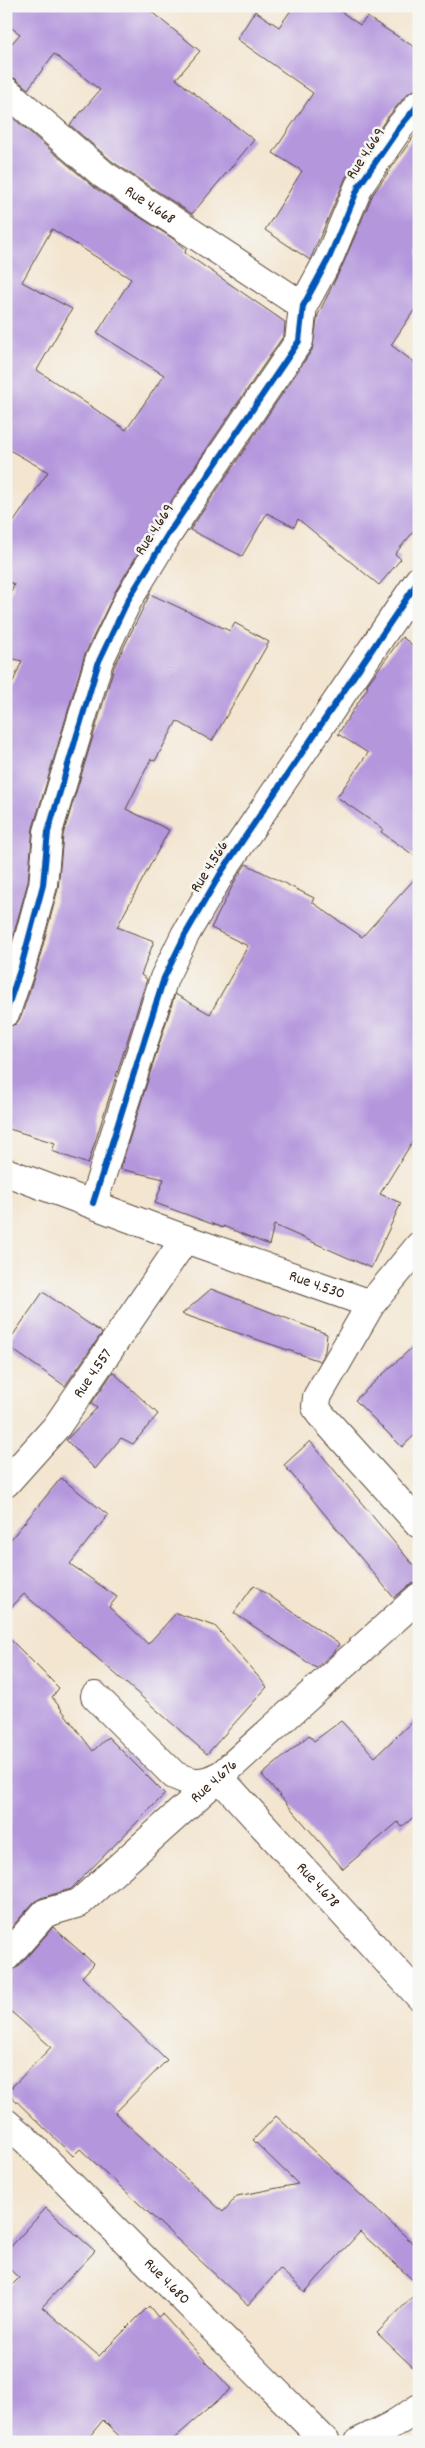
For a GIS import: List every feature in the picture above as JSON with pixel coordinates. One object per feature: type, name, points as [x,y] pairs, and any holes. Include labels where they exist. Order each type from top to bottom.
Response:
[{"type":"street","name":"Rue 4.668","points":[[6,91],[104,175],[303,306]]},
{"type":"street","name":"Rue 4.669","points":[[6,1012],[43,885],[48,832],[99,660],[128,600],[168,534],[299,341],[303,306],[329,258],[359,186],[399,128],[419,104]]},
{"type":"street","name":"Rue 4.566","points":[[93,1203],[164,978],[185,935],[222,871],[419,580]]},
{"type":"street","name":"Rue 4.530","points":[[6,1172],[93,1203],[179,1249],[371,1304]]},
{"type":"street","points":[[419,1246],[371,1304],[317,1398],[316,1407],[320,1414],[419,1524]]},
{"type":"street","name":"Rue 4.557","points":[[6,1483],[57,1426],[179,1249]]},
{"type":"street","name":"Rue 4.676","points":[[6,1956],[44,1913],[78,1903],[419,1597]]},
{"type":"street","points":[[95,1696],[174,1774],[189,1782],[205,1783],[218,1776]]},
{"type":"street","name":"Rue 4.678","points":[[218,1776],[419,1996]]},
{"type":"street","name":"Rue 4.680","points":[[6,2123],[26,2140],[326,2442]]},
{"type":"street","points":[[359,2442],[391,2426],[419,2408]]},
{"type":"building","points":[[6,6],[144,6],[200,51],[176,79],[254,140],[192,214],[113,162],[70,125],[100,90],[54,54],[28,89],[16,79],[6,76],[6,50],[20,34],[6,24]]},
{"type":"building","points":[[294,6],[333,6],[360,25],[367,17],[419,50],[419,89],[407,94],[387,118],[346,177],[310,260],[265,230],[302,171],[273,153],[313,93],[237,39],[255,11],[279,27]]},
{"type":"building","points":[[6,112],[95,188],[172,238],[186,250],[185,253],[285,322],[284,335],[155,525],[115,592],[85,654],[33,828],[28,882],[6,962],[6,698],[22,661],[6,657],[6,609],[14,584],[6,581],[6,533],[48,472],[6,448]],"holes":[[[52,229],[131,279],[97,333],[164,375],[126,430],[37,370],[72,309],[22,282]]]},
{"type":"building","points":[[419,129],[419,303],[391,345],[419,366],[419,525],[395,554],[401,559],[379,585],[298,519],[294,527],[267,513],[242,556],[190,530],[312,350],[318,315],[343,264],[373,194]]},
{"type":"building","points":[[150,594],[230,631],[235,623],[269,642],[212,741],[177,721],[155,761],[151,759],[126,809],[169,830],[117,927],[154,941],[141,975],[147,979],[88,1164],[52,1151],[55,1143],[6,1128],[6,1027],[16,1024],[21,1017],[36,971],[58,889],[63,835],[114,667]]},
{"type":"building","points":[[402,637],[419,650],[419,859],[381,832],[383,829],[337,797],[368,753],[338,734],[368,687],[366,686]]},
{"type":"building","points":[[246,864],[314,898],[312,902],[362,937],[419,874],[419,1131],[380,1194],[401,1203],[371,1268],[274,1225],[269,1245],[223,1226],[223,1228],[155,1203],[164,1179],[120,1169],[175,994],[210,1014],[248,946],[211,928],[236,879]]},
{"type":"building","points":[[211,1289],[327,1334],[325,1351],[320,1361],[182,1314]]},
{"type":"building","points":[[43,1292],[102,1333],[65,1386],[6,1345]]},
{"type":"building","points":[[419,1341],[419,1431],[402,1447],[355,1400]]},
{"type":"building","points":[[113,1372],[158,1414],[133,1444],[121,1438],[95,1469],[66,1440],[97,1408],[91,1404]]},
{"type":"building","points":[[310,1441],[419,1572],[419,1582],[409,1585],[394,1598],[284,1465]]},
{"type":"building","points":[[61,1478],[108,1515],[70,1564],[117,1597],[109,1607],[148,1644],[176,1613],[215,1626],[267,1687],[207,1754],[24,1594],[6,1613],[6,1545]]},
{"type":"building","points":[[254,1585],[339,1644],[332,1654],[316,1668],[234,1613]]},
{"type":"building","points":[[6,1635],[59,1688],[52,1697],[93,1751],[108,1737],[165,1794],[71,1889],[34,1902],[11,1928],[6,1924]]},
{"type":"building","points":[[419,1715],[419,1812],[402,1827],[398,1822],[343,1869],[262,1775],[309,1735],[314,1741],[341,1721],[375,1757]]},
{"type":"building","points":[[53,1927],[94,1964],[82,1977],[167,2060],[115,2113],[223,2212],[237,2196],[298,2184],[253,2140],[276,2116],[419,2249],[419,2281],[416,2283],[360,2232],[305,2292],[280,2269],[248,2305],[80,2149],[73,2156],[7,2092],[51,2047],[6,2007],[6,1972],[18,1967]]},
{"type":"building","points":[[46,2208],[95,2251],[42,2307],[99,2356],[149,2306],[158,2317],[162,2314],[231,2389],[170,2442],[125,2442],[103,2420],[85,2442],[6,2442],[6,2291],[19,2278],[6,2266],[6,2252]]},
{"type":"building","points":[[419,2290],[419,2373],[377,2333]]},
{"type":"cycle path","points":[[6,1012],[21,967],[43,885],[48,832],[99,661],[128,600],[168,534],[299,341],[303,306],[329,258],[359,186],[399,128],[419,104]]},
{"type":"cycle path","points":[[93,1203],[164,978],[185,935],[222,871],[419,580]]}]
